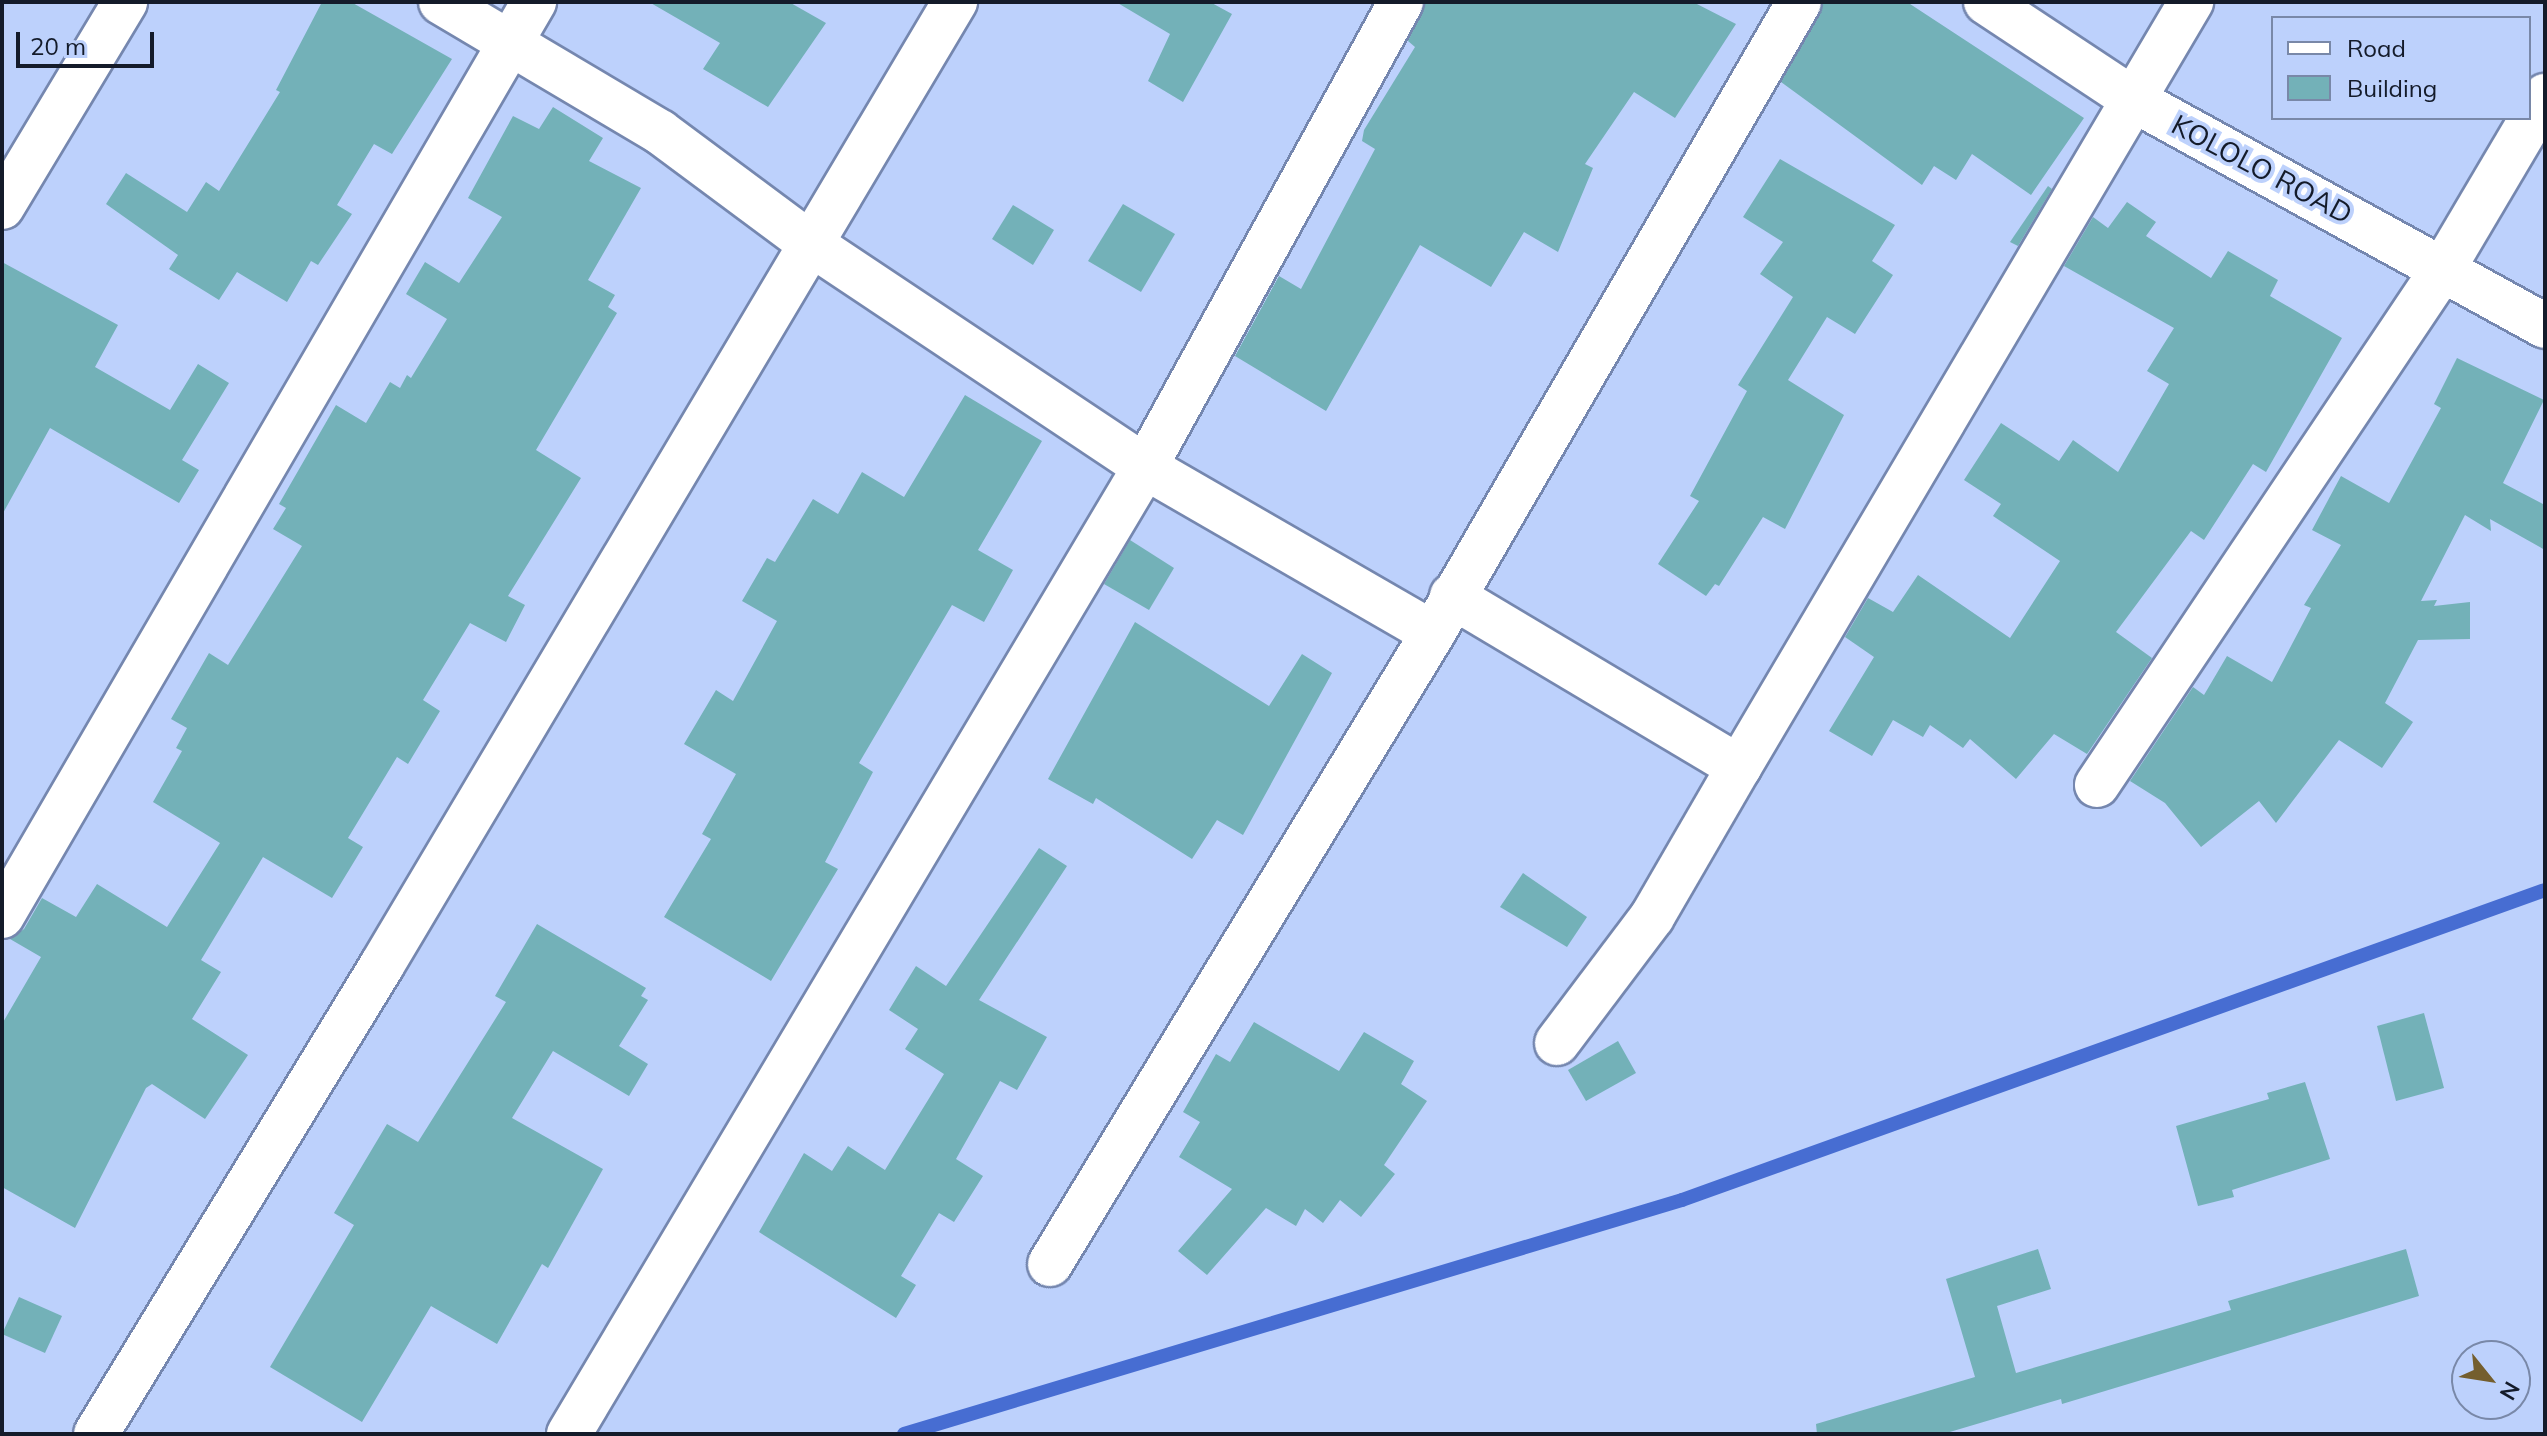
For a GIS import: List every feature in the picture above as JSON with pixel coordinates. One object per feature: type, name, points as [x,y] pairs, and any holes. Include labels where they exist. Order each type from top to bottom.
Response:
[{"type":"street","points":[[2,207],[125,2]]},
{"type":"street","points":[[441,2],[660,132],[808,242],[1145,467],[1442,614],[1739,767]]},
{"type":"street","points":[[2,916],[534,2]]},
{"type":"street","points":[[96,1434],[382,965],[808,242],[955,2]]},
{"type":"street","points":[[569,1434],[1145,467],[1401,2]]},
{"type":"street","points":[[1050,1264],[1442,614],[1799,2]]},
{"type":"street","name":"KOLOLO ROAD","points":[[1986,2],[2134,100],[2444,267],[2545,326]]},
{"type":"street","points":[[1557,1043],[1652,917],[2191,2]]},
{"type":"street","points":[[2531,120],[2545,96]]},
{"type":"street","points":[[2097,785],[2444,267],[2531,120]]},
{"type":"building","points":[[322,2],[351,2],[452,59],[392,154],[374,144],[337,205],[352,214],[318,265],[311,261],[287,302],[237,272],[219,300],[169,269],[178,255],[106,204],[126,173],[187,212],[206,182],[219,191],[280,92],[276,90]]},
{"type":"building","points":[[649,2],[789,2],[826,23],[768,107],[703,69],[720,43]]},
{"type":"building","points":[[1116,2],[1210,2],[1232,14],[1183,102],[1148,81],[1170,34]]},
{"type":"building","points":[[1426,2],[1693,2],[1736,24],[1675,118],[1634,92],[1585,164],[1593,168],[1558,252],[1524,232],[1491,287],[1420,245],[1326,411],[1235,356],[1279,276],[1301,289],[1375,149],[1362,141],[1364,130],[1415,47],[1408,41]]},
{"type":"building","points":[[1824,2],[1907,2],[2084,118],[2031,195],[1972,154],[1956,180],[1934,166],[1922,185],[1781,82]]},
{"type":"building","points":[[553,107],[603,138],[589,161],[641,188],[588,280],[615,295],[608,307],[617,313],[536,450],[581,478],[508,596],[525,605],[506,642],[470,623],[423,700],[440,711],[408,764],[397,757],[348,838],[363,847],[332,898],[263,857],[201,960],[221,972],[192,1019],[248,1055],[205,1119],[152,1084],[146,1088],[75,1228],[2,1187],[2,1024],[41,957],[10,939],[24,929],[42,898],[76,917],[97,884],[167,927],[220,843],[153,802],[182,751],[176,748],[187,728],[171,719],[209,653],[228,665],[302,546],[273,529],[286,508],[279,504],[336,405],[366,423],[390,382],[400,388],[407,375],[411,378],[447,319],[406,294],[425,262],[459,283],[502,217],[468,198],[513,116],[539,129]]},
{"type":"building","points":[[1780,159],[1895,225],[1872,261],[1893,275],[1855,334],[1827,317],[1788,380],[1844,415],[1785,529],[1763,517],[1719,586],[1715,584],[1706,596],[1658,564],[1699,501],[1690,496],[1747,391],[1738,385],[1793,297],[1760,274],[1783,242],[1743,217]]},
{"type":"building","points":[[2048,186],[2052,189],[2018,246],[2010,242]]},
{"type":"building","points":[[2127,202],[2156,222],[2146,236],[2211,278],[2228,251],[2278,280],[2270,296],[2342,338],[2266,472],[2253,464],[2204,540],[2191,531],[2116,632],[2152,658],[2087,754],[2054,734],[2016,779],[1970,739],[1963,748],[1930,725],[1923,737],[1893,720],[1872,756],[1829,731],[1874,657],[1845,637],[1868,598],[1893,612],[1918,575],[2010,638],[2060,561],[1993,516],[2001,504],[1964,480],[2001,423],[2059,461],[2073,440],[2118,472],[2169,384],[2147,371],[2174,328],[2064,266],[2093,217],[2108,228]]},
{"type":"building","points":[[1123,204],[1175,234],[1141,292],[1088,261]]},
{"type":"building","points":[[1013,205],[1054,230],[1033,265],[992,239]]},
{"type":"building","points":[[2,262],[118,325],[95,367],[170,410],[198,364],[229,383],[182,460],[199,470],[179,503],[50,428],[2,515]]},
{"type":"building","points":[[2457,358],[2544,400],[2503,483],[2545,505],[2545,550],[2490,519],[2491,531],[2465,515],[2421,601],[2437,600],[2434,606],[2470,602],[2470,639],[2418,640],[2385,703],[2413,722],[2382,768],[2339,740],[2276,823],[2259,801],[2201,847],[2165,803],[2130,781],[2193,687],[2204,695],[2227,656],[2272,682],[2311,608],[2304,605],[2341,545],[2312,530],[2341,476],[2389,503],[2441,408],[2434,404]]},
{"type":"building","points":[[965,395],[1042,441],[978,550],[1013,570],[984,622],[952,605],[859,763],[873,772],[825,862],[838,869],[771,981],[664,917],[711,839],[702,834],[736,774],[684,744],[716,690],[733,701],[777,621],[742,601],[767,558],[775,562],[813,499],[838,514],[862,472],[904,497]]},
{"type":"building","points":[[1130,540],[1174,568],[1149,610],[1104,584]]},
{"type":"building","points":[[1135,622],[1269,706],[1302,654],[1332,673],[1243,835],[1217,820],[1192,859],[1096,798],[1093,804],[1048,779]]},
{"type":"building","points":[[1039,848],[1067,866],[979,1000],[1047,1037],[1017,1090],[1000,1081],[956,1159],[983,1176],[954,1222],[939,1213],[901,1276],[916,1285],[896,1318],[759,1232],[804,1153],[832,1171],[848,1146],[885,1170],[944,1074],[905,1049],[918,1029],[889,1010],[916,966],[946,986]]},
{"type":"building","points":[[1523,873],[1587,917],[1567,947],[1500,907]]},
{"type":"building","points":[[537,924],[646,988],[641,996],[648,1000],[619,1046],[648,1064],[629,1096],[553,1051],[512,1118],[603,1169],[548,1268],[542,1264],[497,1344],[431,1306],[362,1422],[270,1367],[354,1225],[334,1213],[387,1124],[418,1142],[506,1002],[495,996]]},
{"type":"building","points":[[2424,1013],[2444,1088],[2396,1101],[2377,1026]]},
{"type":"building","points":[[1254,1022],[1339,1071],[1364,1032],[1414,1061],[1401,1084],[1427,1101],[1384,1165],[1395,1174],[1361,1217],[1340,1200],[1323,1223],[1305,1209],[1296,1226],[1266,1208],[1207,1275],[1178,1251],[1232,1189],[1179,1157],[1200,1122],[1183,1112],[1216,1054],[1230,1062]]},
{"type":"building","points":[[1618,1041],[1636,1073],[1586,1101],[1568,1070]]},
{"type":"building","points":[[2305,1082],[2330,1159],[2232,1190],[2234,1197],[2198,1206],[2176,1126],[2269,1099],[2267,1093]]},
{"type":"building","points":[[2038,1249],[2051,1289],[1997,1306],[2016,1373],[2231,1310],[2228,1301],[2406,1249],[2419,1296],[2062,1404],[2061,1399],[1943,1434],[1817,1434],[1816,1424],[1975,1377],[1946,1279]]},
{"type":"building","points":[[19,1297],[62,1316],[45,1353],[2,1334]]},
{"type":"waterway","points":[[904,1434],[1682,1200],[2545,890]]}]
